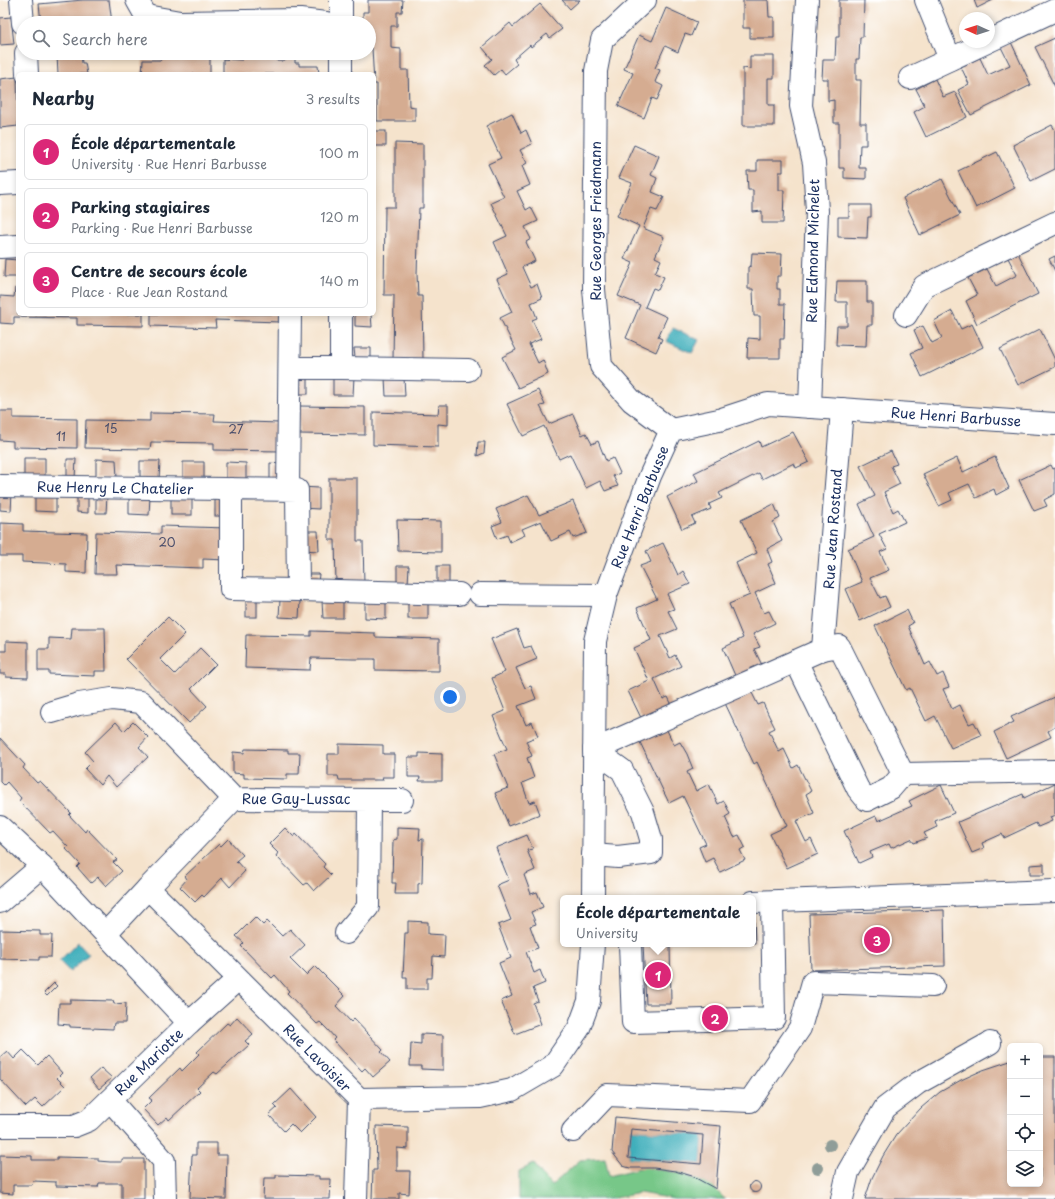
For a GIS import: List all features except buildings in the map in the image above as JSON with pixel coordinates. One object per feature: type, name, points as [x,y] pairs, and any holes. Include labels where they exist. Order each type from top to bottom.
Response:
[{"type":"street","points":[[21,0],[22,16]]},
{"type":"street","points":[[137,0],[146,16]]},
{"type":"street","points":[[340,16],[341,0]]},
{"type":"street","name":"Rue Georges Friedmann","points":[[645,0],[602,40],[596,71],[594,289],[601,366],[632,401],[672,430]]},
{"type":"street","name":"Rue Edmond Michelet","points":[[807,0],[801,106],[814,163],[817,211],[810,407]]},
{"type":"street","points":[[926,0],[950,59]]},
{"type":"street","points":[[995,39],[1055,10]]},
{"type":"street","points":[[910,78],[975,48]]},
{"type":"street","points":[[27,60],[28,72]]},
{"type":"street","points":[[341,60],[341,72]]},
{"type":"street","points":[[0,184],[16,183]]},
{"type":"street","points":[[906,315],[924,286],[1055,223]]},
{"type":"street","points":[[0,247],[16,246]]},
{"type":"street","points":[[290,316],[288,489],[297,490],[298,590]]},
{"type":"street","points":[[341,316],[341,368]]},
{"type":"street","points":[[290,368],[468,370]]},
{"type":"street","name":"Rue Henri Barbusse","points":[[593,895],[595,641],[606,595],[650,476],[672,430],[719,420],[768,404],[1055,424]]},
{"type":"street","name":"Rue Jean Rostand","points":[[823,649],[842,409]]},
{"type":"street","name":"Rue Henry Le Chatelier","points":[[0,486],[288,489]]},
{"type":"street","points":[[231,489],[231,589],[606,595]]},
{"type":"street","points":[[594,750],[823,649],[839,646],[903,774]]},
{"type":"street","points":[[796,661],[858,789],[867,800],[891,788],[903,774],[1055,771]]},
{"type":"street","name":"Rue Gay-Lussac","points":[[52,712],[79,704],[112,699],[140,702],[234,799],[369,800],[368,907],[346,933]]},
{"type":"street","points":[[593,855],[618,857],[651,854],[651,839],[643,812],[622,770],[594,750]]},
{"type":"street","points":[[106,933],[234,799]]},
{"type":"street","points":[[369,800],[402,800]]},
{"type":"street","points":[[0,827],[42,866],[106,933],[188,1023]]},
{"type":"street","points":[[0,902],[42,866]]},
{"type":"street","name":"Rue Lavoisier","points":[[148,888],[359,1099],[356,1199]]},
{"type":"street","points":[[630,947],[633,1022],[774,1018],[762,902],[1055,891]]},
{"type":"street","points":[[359,1099],[480,1097],[512,1090],[553,1066],[579,1028],[589,1001],[593,947]]},
{"type":"street","name":"Rue Mariotte","points":[[0,1126],[74,1126],[89,1120],[188,1023],[238,979]]},
{"type":"street","points":[[573,1131],[607,1096],[750,1101],[800,1028],[814,982],[933,986]]},
{"type":"street","points":[[842,1199],[848,1172],[884,1108],[918,1083],[990,1043]]},
{"type":"street","name":"Rue Mariotte","points":[[110,1100],[164,1161],[165,1199]]},
{"type":"green space","points":[[605,1158],[609,1176],[644,1167],[680,1173],[712,1186],[725,1199],[674,1199],[640,1193],[609,1199],[519,1199],[519,1171],[534,1164],[551,1186],[580,1160]]},
{"type":"water","points":[[673,328],[699,340],[692,353],[666,341]]},
{"type":"water","points":[[78,942],[89,954],[70,972],[59,961]]},
{"type":"water","points":[[631,1129],[703,1135],[701,1164],[628,1158]]},
{"type":"place","name":"Centre de secours école","points":[[877,940]]},
{"type":"place","name":"École départementale","points":[[658,975]]},
{"type":"place","name":"Parking stagiaires","points":[[715,1018]]}]
